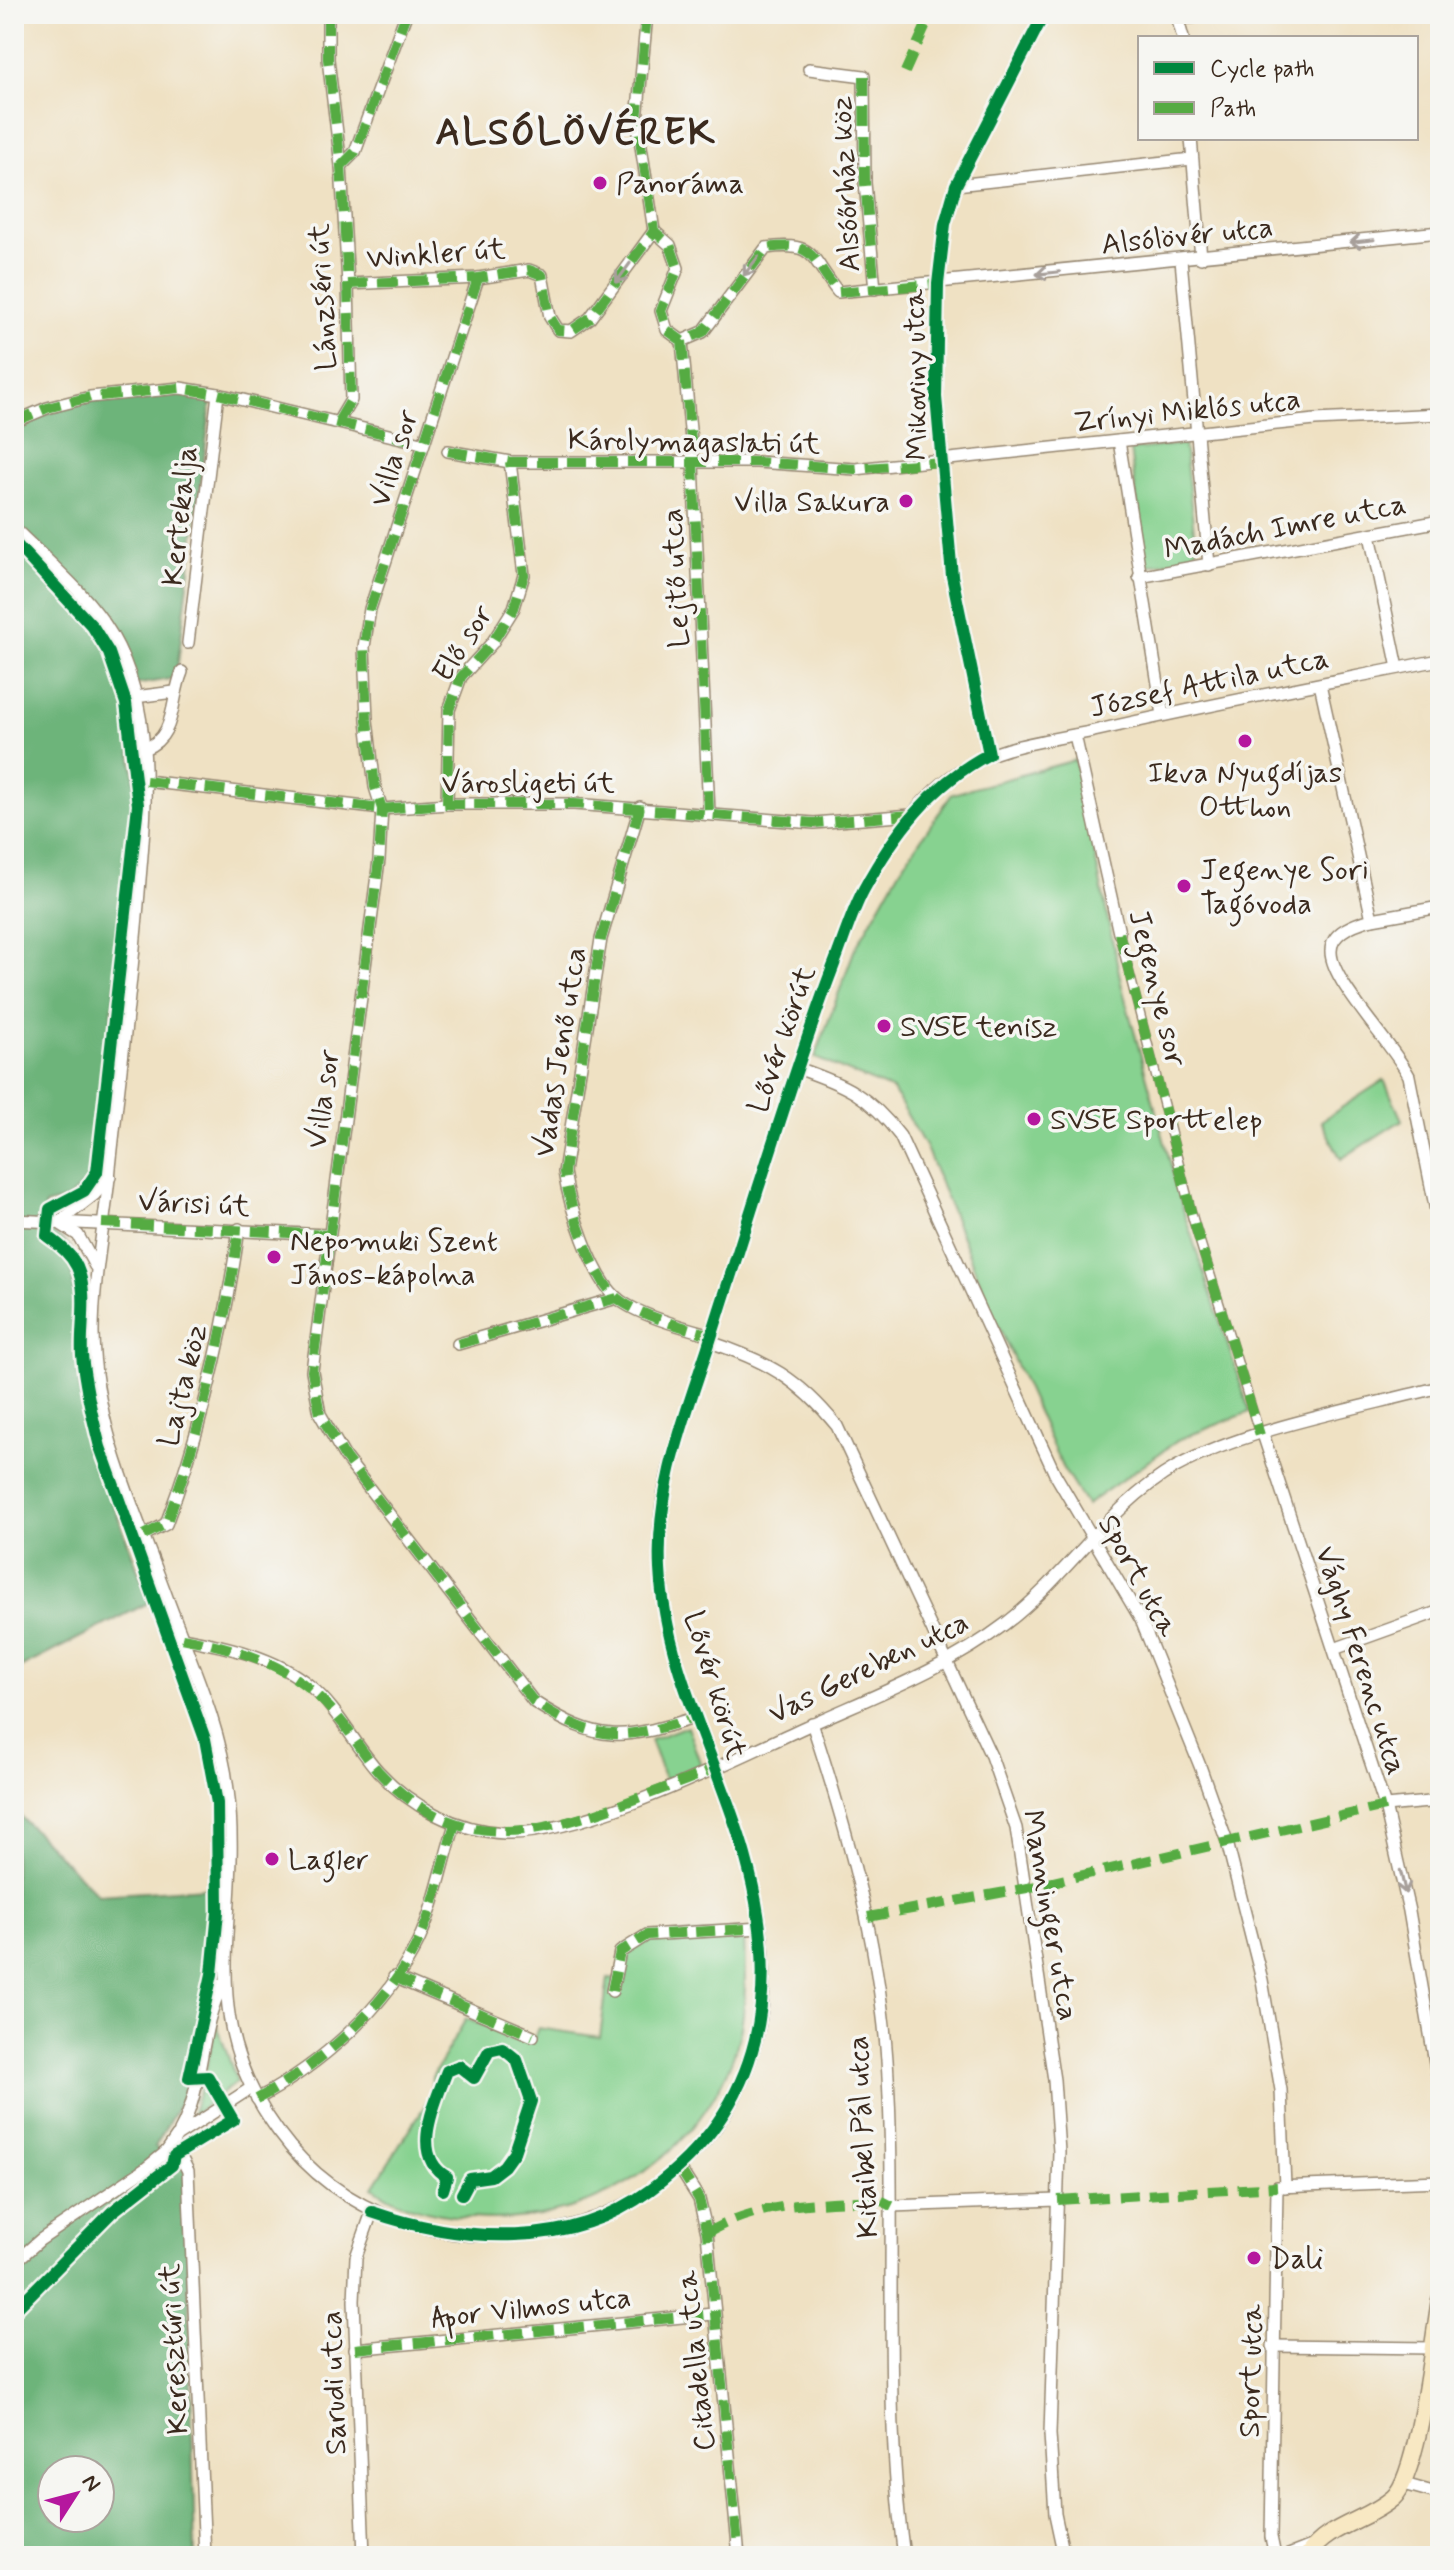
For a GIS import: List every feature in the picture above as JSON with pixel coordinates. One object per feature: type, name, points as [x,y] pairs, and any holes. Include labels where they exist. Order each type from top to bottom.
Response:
[{"type":"main road","points":[[1311,2550],[1329,2532],[1377,2509],[1404,2484],[1412,2456],[1440,2300]]},
{"type":"street","name":"Lánzséri út","points":[[328,14],[328,59],[341,166],[351,400],[338,422]]},
{"type":"street","points":[[647,14],[637,120],[654,231],[670,245],[678,268],[661,311],[667,330],[682,341],[703,332],[766,248],[794,244],[811,255],[838,292],[938,284]]},
{"type":"street","name":"Mikoviny utca","points":[[989,754],[952,576],[936,397],[938,284],[945,224],[956,185],[1044,14]]},
{"type":"street","points":[[1182,36],[1173,15],[1230,14]]},
{"type":"street","points":[[341,166],[355,152],[405,17]]},
{"type":"street","name":"Alsóőrház köz","points":[[809,69],[864,76],[865,183],[875,289]]},
{"type":"street","points":[[1191,140],[1201,258]]},
{"type":"street","points":[[956,185],[1192,159]]},
{"type":"street","name":"Winkler út","points":[[348,284],[478,278],[529,270],[542,275],[550,317],[558,330],[571,331],[590,318],[654,231]]},
{"type":"street","name":"Alsólövér utca","points":[[938,284],[1440,232]]},
{"type":"street","points":[[1181,260],[1209,565]]},
{"type":"street","name":"Villa sor","points":[[478,278],[370,609],[364,647],[367,720],[375,787],[382,809],[379,860],[327,1235],[313,1352],[313,1391],[330,1434],[361,1479],[534,1702],[567,1724],[608,1736],[645,1733],[694,1718]]},
{"type":"street","name":"Lejtő utca","points":[[682,341],[693,463],[709,812]]},
{"type":"street","points":[[14,422],[59,404],[108,394],[180,388],[218,394],[422,443]]},
{"type":"street","name":"Kertekalja","points":[[188,643],[218,394]]},
{"type":"street","name":"Zrínyi Miklós utca","points":[[940,462],[1315,420],[1440,414]]},
{"type":"street","points":[[1119,441],[1163,715]]},
{"type":"street","name":"Károlymagaslati út","points":[[448,451],[510,462],[757,462],[855,469],[940,462]]},
{"type":"street","name":"Elő sor","points":[[447,804],[449,710],[461,677],[492,643],[514,608],[524,575],[510,462]]},
{"type":"street","name":"Madách Imre utca","points":[[1139,577],[1440,521]]},
{"type":"street","name":"Lővér körút","points":[[14,528],[91,605],[113,636],[135,697],[144,749],[146,781],[134,962],[97,1270],[93,1328],[95,1374],[109,1439],[182,1638],[227,1773],[231,1813],[224,1984],[234,2040],[254,2093],[281,2135],[313,2173],[372,2212],[407,2224],[469,2235],[527,2235],[588,2222],[616,2212],[679,2167],[718,2123],[753,2053],[763,1989],[761,1928],[745,1854],[694,1718],[676,1662],[662,1599],[660,1521],[667,1476],[797,1068],[862,892],[911,815],[961,769],[989,754]]},
{"type":"street","points":[[1370,535],[1398,668]]},
{"type":"street","name":"József Attila utca","points":[[989,754],[1163,715],[1440,660]]},
{"type":"street","points":[[144,749],[159,744],[166,735],[174,692],[182,672]]},
{"type":"street","points":[[1320,684],[1372,919]]},
{"type":"street","points":[[135,697],[174,692]]},
{"type":"street","name":"Jegenye sor","points":[[1075,735],[1119,933],[1193,1219],[1262,1434]]},
{"type":"street","name":"Városligeti út","points":[[146,781],[382,809],[447,804],[640,807],[814,823],[911,815]]},
{"type":"street","name":"Vadas Jenő utca","points":[[617,1298],[599,1273],[567,1195],[564,1172],[601,939],[640,807]]},
{"type":"street","points":[[1440,907],[1372,919],[1345,930],[1336,938],[1331,953],[1338,975],[1400,1059],[1409,1076],[1440,1231]]},
{"type":"street","name":"Sport utca","points":[[797,1068],[851,1088],[878,1107],[900,1136],[1055,1474],[1141,1620],[1173,1692],[1227,1842],[1269,2020],[1281,2090],[1281,2187],[1273,2346],[1271,2537],[1275,2556]]},
{"type":"street","name":"Várisi út","points":[[58,1223],[94,1195],[110,1176]]},
{"type":"street","name":"Várisi út","points":[[14,1220],[327,1235]]},
{"type":"street","points":[[58,1223],[78,1235],[97,1270]]},
{"type":"street","name":"Lajta köz","points":[[144,1535],[166,1524],[185,1474],[232,1278],[239,1229]]},
{"type":"street","points":[[458,1344],[617,1298],[710,1339]]},
{"type":"street","name":"Manninger utca","points":[[710,1339],[781,1371],[810,1394],[837,1426],[991,1756],[1016,1828],[1054,2080],[1059,2152],[1050,2434],[1055,2514],[1064,2556]]},
{"type":"street","name":"Vas Gereben utca","points":[[182,1638],[264,1659],[309,1685],[379,1771],[413,1802],[455,1824],[506,1833],[555,1827],[714,1768],[947,1662],[1004,1625],[1046,1591],[1094,1538],[1150,1485],[1174,1468],[1224,1446],[1262,1434],[1440,1387]]},
{"type":"street","name":"Vághy Ferenc utca","points":[[1262,1434],[1385,1806],[1409,1911],[1440,2092]]},
{"type":"street","points":[[1334,1649],[1440,1611]]},
{"type":"street","name":"Kitaibel Pál utca","points":[[812,1723],[843,1820],[868,1917],[886,2057],[892,2206],[892,2380],[904,2556]]},
{"type":"street","points":[[1385,1806],[1440,1801]]},
{"type":"street","points":[[177,2136],[334,2047],[372,2011],[418,1942],[455,1824]]},
{"type":"street","points":[[612,1991],[620,1952],[647,1935],[761,1928]]},
{"type":"street","points":[[394,1977],[533,2036]]},
{"type":"street","points":[[14,2263],[40,2240],[166,2152],[193,2101],[210,2013],[224,1984]]},
{"type":"street","name":"Keresztúri út","points":[[166,2152],[183,2161],[188,2171],[205,2556]]},
{"type":"street","name":"Citadella utca","points":[[679,2167],[699,2199],[707,2233],[739,2556]]},
{"type":"street","points":[[1281,2187],[1440,2181]]},
{"type":"street","points":[[892,2206],[1058,2200]]},
{"type":"street","name":"Sarudi utca","points":[[364,2556],[355,2349],[356,2257],[372,2212]]},
{"type":"street","name":"Apor Vilmos utca","points":[[355,2349],[713,2314]]},
{"type":"street","points":[[1273,2346],[1432,2348]]},
{"type":"street","points":[[1404,2484],[1440,2494]]},
{"type":"street","points":[[1286,2556],[1311,2550]]},
{"type":"green space","points":[[178,392],[212,395],[176,678],[123,687],[138,805],[92,1176],[68,1199],[45,1205],[45,1227],[71,1247],[80,1391],[92,1446],[150,1602],[14,1671],[14,425],[80,402]]},
{"type":"green space","points":[[1184,444],[1197,557],[1146,566],[1130,450]]},
{"type":"green space","name":"SVSE Sporttelep","points":[[1075,760],[1122,987],[1185,1216],[1250,1412],[1180,1439],[1086,1505],[1062,1467],[990,1307],[926,1148],[893,1090],[815,1058],[854,951],[901,868],[952,794]]},
{"type":"green space","points":[[1384,1080],[1402,1120],[1341,1159],[1321,1121]]},
{"type":"green space","points":[[687,1726],[701,1765],[665,1780],[650,1740]]},
{"type":"green space","points":[[14,1810],[98,1895],[221,1887],[193,2101],[183,2097],[155,2147],[186,2169],[195,2556],[14,2556]]},
{"type":"green space","points":[[744,1933],[744,2009],[734,2054],[716,2093],[692,2128],[663,2157],[630,2181],[593,2200],[554,2212],[512,2218],[470,2218],[431,2212],[395,2200],[373,2187],[431,2096],[432,2077],[466,2019],[532,2042],[538,2028],[600,2037],[608,1978],[623,1979],[627,1954],[649,1936]]},
{"type":"green space","points":[[216,2022],[237,2082],[192,2115],[203,2082]]},
{"type":"marked path","points":[[328,14],[328,59],[341,166],[351,400],[338,422]]},
{"type":"marked path","points":[[647,14],[637,120],[654,231]]},
{"type":"marked path","points":[[905,72],[931,14]]},
{"type":"marked path","points":[[341,166],[355,152],[405,17]]},
{"type":"marked path","points":[[864,76],[865,183],[875,289]]},
{"type":"marked path","points":[[348,284],[478,278],[529,270],[542,275],[550,317],[558,330],[571,331],[590,318],[654,231],[670,245],[678,268],[661,311],[667,330],[682,341],[703,332],[766,248],[794,247],[810,254],[838,292],[938,284]]},
{"type":"marked path","points":[[478,278],[370,609],[364,647],[367,720],[375,787],[382,809],[379,860],[312,1371],[320,1414],[345,1457],[534,1702],[576,1725],[612,1734],[648,1731],[694,1718]]},
{"type":"marked path","points":[[682,341],[693,463],[709,812]]},
{"type":"marked path","points":[[14,422],[47,408],[90,397],[180,388],[218,394],[422,443]]},
{"type":"marked path","points":[[448,451],[510,462],[757,462],[855,469],[940,462]]},
{"type":"marked path","points":[[447,804],[449,710],[461,677],[492,643],[514,608],[524,575],[510,462]]},
{"type":"marked path","points":[[146,781],[382,809],[447,804],[574,804],[814,823],[911,815]]},
{"type":"marked path","points":[[640,807],[601,939],[564,1172],[583,1239],[599,1274],[617,1298],[662,1320],[711,1335]]},
{"type":"marked path","points":[[1119,933],[1193,1219],[1260,1435]]},
{"type":"marked path","points":[[102,1223],[327,1235]]},
{"type":"marked path","points":[[144,1535],[166,1524],[179,1489],[219,1341],[239,1229]]},
{"type":"marked path","points":[[458,1344],[617,1298]]},
{"type":"marked path","points":[[182,1638],[246,1654],[303,1683],[335,1714],[379,1772],[409,1799],[439,1817],[470,1827],[501,1831],[533,1829],[566,1822],[714,1768]]},
{"type":"marked path","points":[[868,1917],[1027,1888],[1385,1806]]},
{"type":"marked path","points":[[257,2099],[327,2052],[370,2012],[388,1990],[424,1928],[455,1824]]},
{"type":"marked path","points":[[612,1991],[620,1952],[647,1935],[761,1928]]},
{"type":"marked path","points":[[394,1977],[533,2036]]},
{"type":"marked path","points":[[679,2167],[699,2199],[707,2233],[739,2556]]},
{"type":"marked path","points":[[1058,2200],[1277,2187]]},
{"type":"marked path","points":[[707,2233],[769,2209],[813,2203],[880,2200],[892,2206]]},
{"type":"marked path","points":[[355,2349],[713,2314]]},
{"type":"cycle path","points":[[372,2212],[442,2230],[515,2235],[551,2232],[619,2209],[650,2190],[689,2157],[719,2120],[741,2081],[755,2040],[762,1997],[762,1951],[756,1904],[734,1819],[694,1714],[672,1643],[660,1569],[662,1512],[673,1457],[689,1404],[803,1050],[855,908],[888,848],[916,812],[949,780],[989,754],[952,576],[936,397],[938,284],[945,224],[956,185],[1044,14]]},
{"type":"cycle path","points":[[14,542],[93,627],[109,653],[126,703],[138,805],[97,1172],[84,1191],[50,1209],[47,1236],[68,1254],[81,1277],[83,1367],[100,1447],[205,1739],[217,1803],[218,1912],[212,1974],[189,2078],[208,2077],[233,2120],[174,2156],[172,2165],[112,2212],[14,2311]]},
{"type":"cycle path","points":[[443,2190],[447,2177],[436,2168],[429,2156],[427,2143],[432,2113],[447,2071],[459,2066],[474,2078],[489,2051],[502,2048],[517,2060],[531,2101],[514,2152],[504,2166],[491,2176],[470,2179],[462,2194]]},
{"type":"place","name":"Panoráma","points":[[600,183]]},
{"type":"place","name":"Villa Sakura","points":[[906,501]]},
{"type":"place","name":"Ikva Nyugdíjas Otthon","points":[[1245,741]]},
{"type":"place","name":"Jegenye Sori Tagóvoda","points":[[1184,886]]},
{"type":"place","name":"SVSE tenisz","points":[[884,1026]]},
{"type":"place","name":"SVSE Sporttelep","points":[[1034,1119]]},
{"type":"place","name":"Nepomuki Szent János-kápolna","points":[[274,1257]]},
{"type":"place","name":"Lagler","points":[[272,1859]]},
{"type":"place","name":"Dali","points":[[1254,2258]]},
{"type":"district","name":"ALSÓLÖVÉREK","points":[[576,131]]}]
